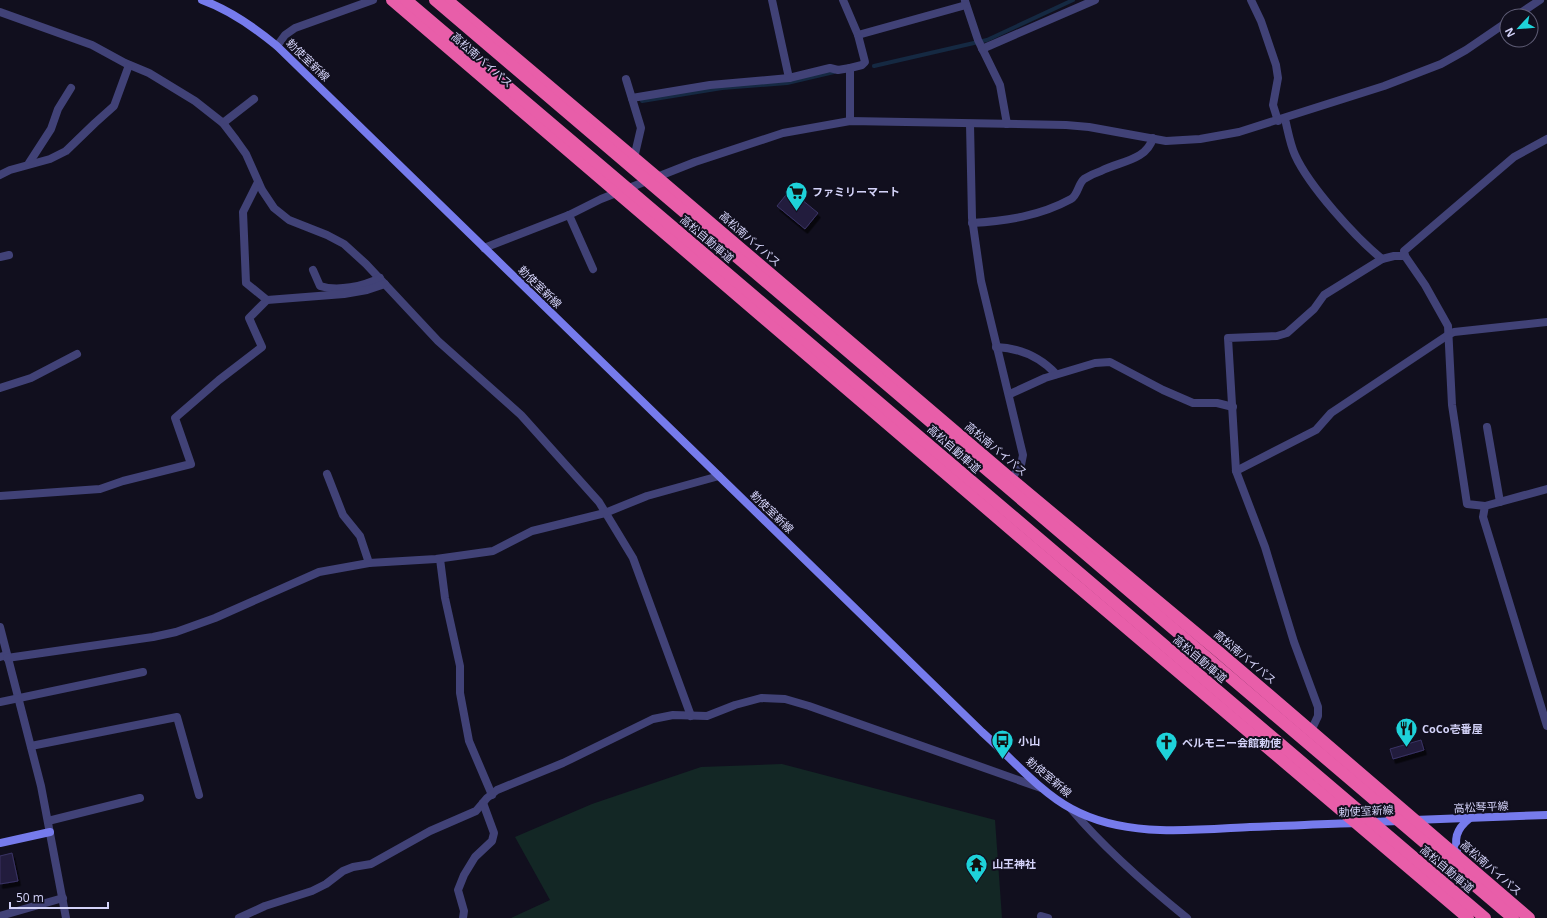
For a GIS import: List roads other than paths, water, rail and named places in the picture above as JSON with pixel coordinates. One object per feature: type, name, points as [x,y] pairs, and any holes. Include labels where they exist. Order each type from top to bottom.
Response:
[{"type":"highway","name":"高松南バイパス","points":[[392,0],[1077,586],[1468,918]]},
{"type":"highway","name":"高松自動車道","points":[[406,0],[1485,918]]},
{"type":"highway","name":"高松自動車道","points":[[435,0],[1513,918]]},
{"type":"highway","name":"高松南バイパス","points":[[447,0],[1011,479],[1311,731],[1529,918]]},
{"type":"main road","name":"勅使室新線","points":[[202,0],[228,11],[252,26],[277,46],[982,732],[1044,788],[1071,809],[1103,822],[1146,829],[1210,829],[1415,820]]},
{"type":"main road","name":"高松琴平線","points":[[1415,820],[1547,814]]},
{"type":"main road","points":[[1458,857],[1455,845],[1458,830],[1470,818]]},
{"type":"main road","points":[[0,843],[50,832]]},
{"type":"street","points":[[277,46],[285,35],[295,28],[373,0]]},
{"type":"street","points":[[772,0],[789,78]]},
{"type":"street","points":[[632,98],[710,85],[789,78],[830,68],[838,70],[862,65],[864,62],[858,35],[843,0]]},
{"type":"street","points":[[980,44],[1094,0]]},
{"type":"street","points":[[1251,0],[1261,21],[1276,65],[1278,78],[1273,105],[1281,120],[1294,154],[1304,173],[1347,225],[1368,248],[1382,259]]},
{"type":"street","points":[[1528,8],[1540,0]]},
{"type":"street","points":[[858,35],[965,3],[980,44],[1000,85],[1007,124]]},
{"type":"street","points":[[0,12],[92,46],[129,65],[149,73],[195,101],[223,123],[246,154],[258,182],[274,208],[289,220],[327,235],[344,244],[382,281],[438,341],[521,415],[599,502],[632,558],[691,716]]},
{"type":"street","points":[[484,248],[569,215],[617,193],[658,178],[695,162],[783,132],[850,121],[1089,127],[1166,141],[1200,139],[1239,132],[1281,120],[1384,86],[1441,64],[1466,50],[1499,27]]},
{"type":"street","points":[[0,175],[29,163],[50,159],[66,151],[95,122],[114,106],[129,65]]},
{"type":"street","points":[[850,68],[850,121]]},
{"type":"street","points":[[626,79],[641,128],[634,158]]},
{"type":"street","points":[[29,163],[51,129],[58,109],[71,88]]},
{"type":"street","points":[[223,123],[254,99]]},
{"type":"street","points":[[970,124],[972,223],[981,282],[996,347],[1010,394],[1023,455],[1020,465],[1011,479]]},
{"type":"street","points":[[972,223],[999,221],[1035,214],[1072,198],[1083,180],[1109,166],[1137,157],[1150,148],[1153,138]]},
{"type":"street","points":[[1547,140],[1514,157],[1404,251],[1405,256],[1425,285],[1448,326],[1452,405],[1467,504],[1485,506],[1547,489]]},
{"type":"street","points":[[258,182],[243,212],[246,283],[267,300]]},
{"type":"street","points":[[569,215],[593,269]]},
{"type":"street","points":[[0,256],[9,255]]},
{"type":"street","points":[[1311,731],[1318,716],[1318,706],[1294,642],[1265,547],[1236,471],[1228,338],[1277,336],[1287,333],[1314,309],[1324,295],[1382,259],[1394,256],[1405,256]]},
{"type":"street","points":[[314,270],[320,286],[327,288],[382,281]]},
{"type":"street","points":[[0,496],[100,489],[123,481],[191,464],[176,418],[219,380],[262,347],[249,318],[267,300],[344,294],[367,290],[382,281]]},
{"type":"street","points":[[1236,471],[1316,430],[1331,413],[1454,332],[1547,322]]},
{"type":"street","points":[[996,347],[1012,348],[1026,353],[1049,367],[1056,374]]},
{"type":"street","points":[[0,388],[31,378],[77,354]]},
{"type":"street","points":[[1010,394],[1056,374],[1095,363],[1110,362],[1163,390],[1193,403],[1217,403],[1232,407]]},
{"type":"street","points":[[1487,427],[1500,502]]},
{"type":"street","points":[[327,474],[343,515],[360,536],[369,563]]},
{"type":"street","points":[[5,657],[153,637],[176,632],[215,618],[319,572],[369,563],[440,559],[493,551],[532,531],[605,513],[647,496],[719,476]]},
{"type":"street","points":[[1485,506],[1483,517],[1547,726]]},
{"type":"street","points":[[440,559],[445,598],[460,666],[460,694],[469,741],[492,795]]},
{"type":"street","points":[[0,627],[5,657],[31,746],[48,821],[66,918]]},
{"type":"street","points":[[0,702],[143,672]]},
{"type":"street","points":[[239,918],[265,906],[326,884],[343,871],[353,867],[371,864],[430,831],[476,811],[498,790],[563,763],[653,719],[673,715],[707,716],[735,705],[761,698],[785,699],[1044,788]]},
{"type":"street","points":[[31,746],[176,717],[199,795]]},
{"type":"street","points":[[48,821],[140,798]]},
{"type":"street","points":[[463,918],[464,911],[458,890],[464,875],[475,857],[492,842],[494,833],[483,803]]},
{"type":"street","points":[[1071,809],[1086,826],[1140,878],[1187,918]]},
{"type":"street","points":[[0,916],[62,898]]},
{"type":"waterway","points":[[874,66],[987,40],[1073,0]]},
{"type":"waterway","points":[[642,101],[722,88],[787,83],[834,72]]},
{"type":"place","name":"ファミリーマート","points":[[796,212]]},
{"type":"place","name":"CoCo壱番屋","points":[[1406,748]]},
{"type":"place","name":"小山","points":[[1003,760]]},
{"type":"place","name":"ベルモニー会館勅使","points":[[1166,762]]},
{"type":"place","name":"山王神社","points":[[977,884]]}]
